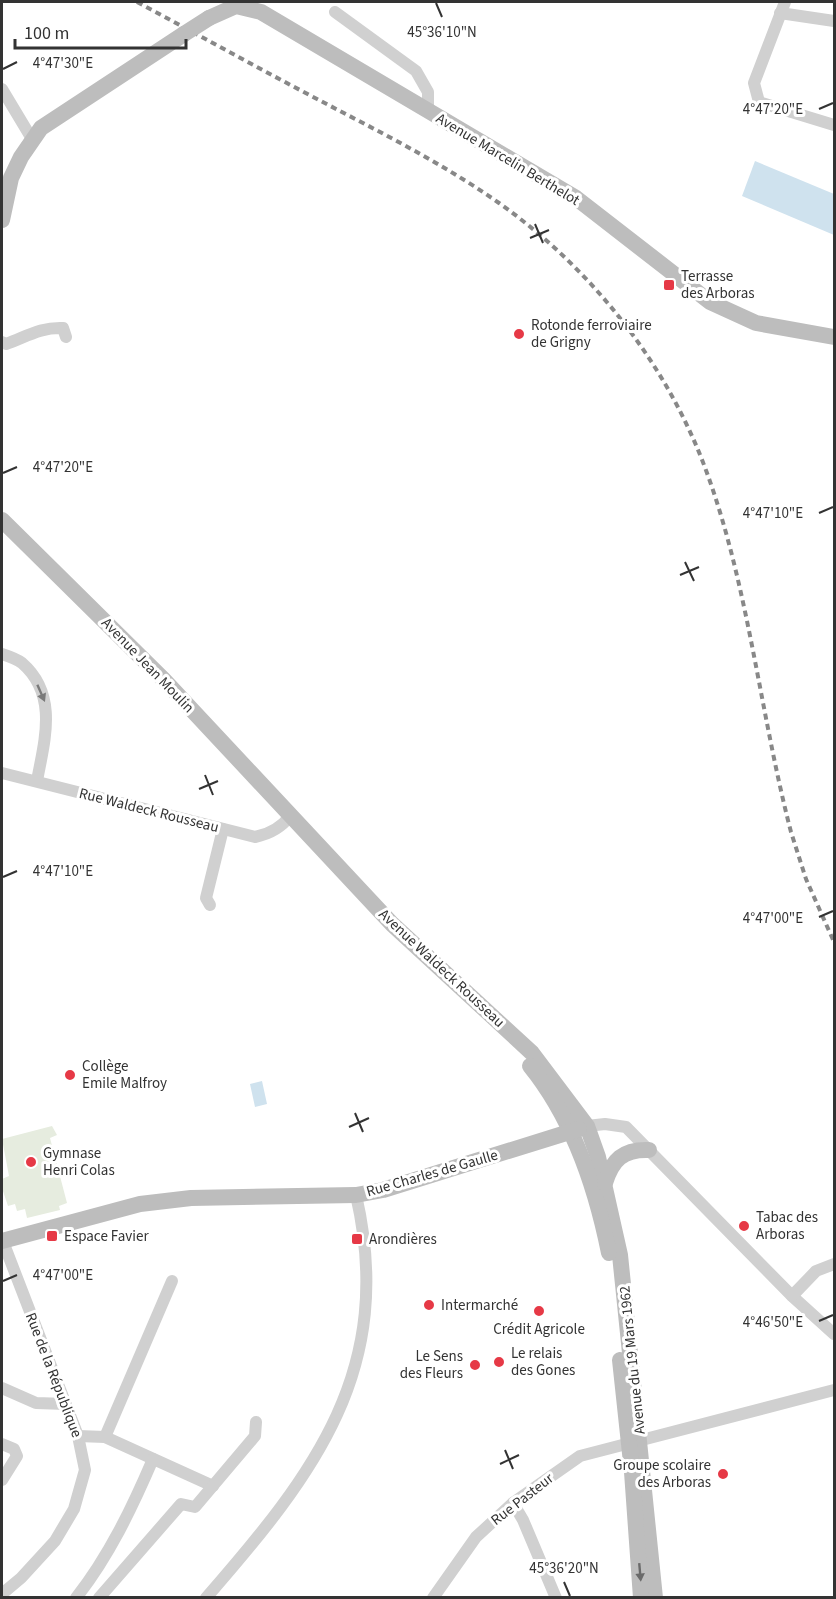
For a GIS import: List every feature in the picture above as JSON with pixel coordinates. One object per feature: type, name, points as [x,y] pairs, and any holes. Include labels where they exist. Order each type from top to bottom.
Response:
[{"type":"main road","name":"Avenue Marcelin Berthelot","points":[[2,220],[11,178],[32,139],[55,117],[209,18],[236,6],[261,12],[576,198],[710,302],[756,323],[834,338]]},
{"type":"main road","name":"Avenue Jean Moulin","points":[[2,520],[164,680],[287,820]]},
{"type":"main road","name":"Avenue Jean Moulin","points":[[2,530],[88,614],[287,820]]},
{"type":"main road","name":"Avenue Waldeck Rousseau","points":[[287,820],[392,924],[532,1053],[587,1126]]},
{"type":"main road","name":"Avenue Waldeck Rousseau","points":[[287,820],[371,915],[490,1018],[541,1080],[570,1131]]},
{"type":"main road","name":"Rue Charles de Gaulle","points":[[2,1240],[140,1204],[191,1198],[356,1195],[382,1190],[587,1126]]},
{"type":"main road","name":"Avenue du 19 Mars 1962","points":[[587,1126],[605,1183],[620,1255],[635,1441],[641,1598]]},
{"type":"main road","name":"Avenue du 19 Mars 1962","points":[[570,1131],[585,1167],[604,1226],[655,1598]]},
{"type":"main road","points":[[605,1183],[611,1165],[618,1158],[635,1149],[649,1150]]},
{"type":"street","points":[[834,21],[782,7],[754,83],[759,102],[834,125]]},
{"type":"street","points":[[335,12],[416,71],[428,92],[428,111]]},
{"type":"street","points":[[2,89],[32,139]]},
{"type":"street","points":[[2,342],[12,342],[33,331],[50,327],[63,328],[66,337]]},
{"type":"street","points":[[2,654],[22,663],[44,698],[48,719],[37,782]]},
{"type":"street","name":"Rue Waldeck Rousseau","points":[[2,773],[255,837],[268,835],[287,820]]},
{"type":"street","points":[[210,905],[206,898],[223,829]]},
{"type":"street","name":"Rue Charles de Gaulle","points":[[587,1126],[605,1124],[626,1127],[792,1296],[834,1334]]},
{"type":"street","points":[[206,1598],[262,1533],[297,1485],[344,1401],[361,1351],[367,1307],[367,1279],[356,1195]]},
{"type":"street","name":"Rue de la République","points":[[2,1240],[78,1436],[86,1470],[74,1509],[55,1541],[21,1578],[2,1594]]},
{"type":"street","points":[[792,1296],[816,1271],[834,1264]]},
{"type":"street","points":[[105,1437],[172,1281]]},
{"type":"street","points":[[2,1388],[36,1403],[66,1404]]},
{"type":"street","name":"Rue Pasteur","points":[[433,1598],[476,1537],[513,1503],[580,1456],[834,1390]]},
{"type":"street","points":[[99,1598],[181,1504],[195,1507],[255,1436],[256,1422]]},
{"type":"street","points":[[78,1436],[105,1437],[213,1486]]},
{"type":"street","points":[[2,1444],[14,1449],[17,1456],[2,1480]]},
{"type":"street","points":[[76,1598],[111,1545],[135,1501],[153,1459]]},
{"type":"street","points":[[513,1503],[523,1520],[556,1598]]},
{"type":"shaded area","name":"Gymnase Henri Colas","points":[[52,1126],[57,1135],[50,1138],[67,1203],[59,1206],[60,1210],[27,1218],[25,1209],[17,1211],[15,1204],[8,1206],[2,1188],[2,1179],[9,1176],[2,1139]]},
{"type":"water","points":[[755,161],[834,194],[834,235],[742,196]]},
{"type":"water","points":[[262,1081],[267,1104],[255,1107],[250,1084]]},
{"type":"railway","points":[[137,2],[410,148],[477,188],[533,229],[565,258],[623,322],[649,358],[671,395],[691,433],[707,473],[744,606],[791,832],[806,879],[834,942]]},
{"type":"place","name":"Terrasse des Arboras","points":[[669,285]]},
{"type":"place","name":"Rotonde ferroviaire de Grigny","points":[[519,334]]},
{"type":"place","name":"Collège Emile Malfroy","points":[[70,1075]]},
{"type":"place","name":"Gymnase Henri Colas","points":[[31,1162]]},
{"type":"place","name":"Tabac des Arboras","points":[[744,1226]]},
{"type":"place","name":"Espace Favier","points":[[52,1236]]},
{"type":"place","name":"Arondières","points":[[357,1239]]},
{"type":"place","name":"Intermarché","points":[[429,1305]]},
{"type":"place","name":"Crédit Agricole","points":[[539,1311]]},
{"type":"place","name":"Le relais des Gones","points":[[499,1362]]},
{"type":"place","name":"Le Sens des Fleurs","points":[[475,1365]]},
{"type":"place","name":"Groupe scolaire des Arboras","points":[[723,1474]]}]
